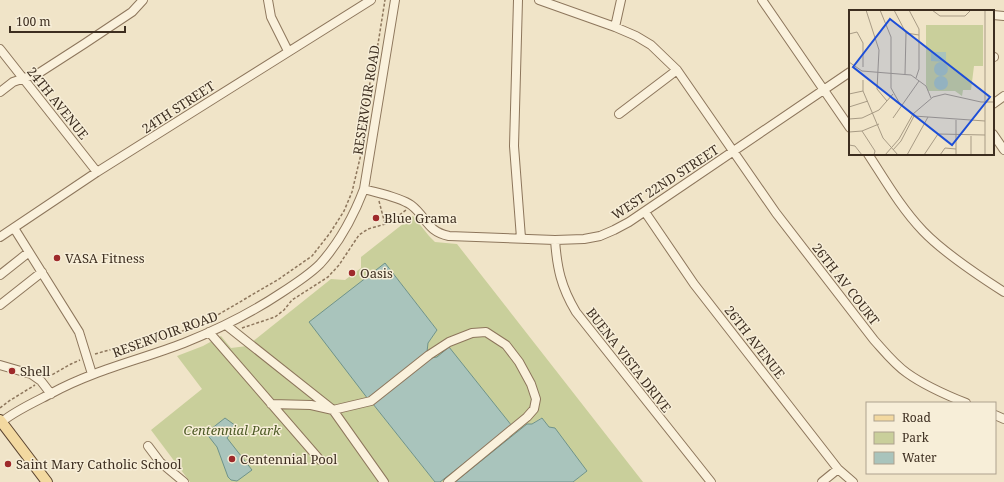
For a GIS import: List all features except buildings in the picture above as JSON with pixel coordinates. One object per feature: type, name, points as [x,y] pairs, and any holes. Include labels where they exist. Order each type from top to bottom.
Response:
[{"type":"main road","points":[[1,422],[47,482]]},
{"type":"street","points":[[0,92],[12,82],[39,73],[132,12],[143,0]]},
{"type":"street","points":[[268,0],[271,17],[288,51]]},
{"type":"street","name":"24TH STREET","points":[[0,237],[97,172],[371,0]]},
{"type":"street","name":"RESERVOIR ROAD","points":[[1,422],[67,384],[184,343],[226,325],[274,298],[299,281],[319,264],[332,248],[348,223],[364,189],[395,0]]},
{"type":"street","points":[[518,0],[514,146],[521,238]]},
{"type":"street","name":"26TH AV COURT","points":[[539,0],[615,27],[651,45],[677,70],[776,214],[891,358],[906,372],[923,383],[964,402]]},
{"type":"street","points":[[615,27],[621,0]]},
{"type":"street","points":[[762,0],[849,126]]},
{"type":"street","points":[[994,15],[1004,16]]},
{"type":"street","name":"24TH AVENUE","points":[[0,49],[97,172]]},
{"type":"street","points":[[619,114],[677,70]]},
{"type":"street","name":"WEST 22ND STREET","points":[[364,189],[382,194],[411,206],[438,234],[449,236],[555,240],[584,239],[600,236],[629,222],[645,212],[849,73]]},
{"type":"street","points":[[994,103],[1004,96]]},
{"type":"street","points":[[994,135],[1004,150]]},
{"type":"street","points":[[869,155],[903,206],[923,231],[951,255],[1004,292]]},
{"type":"street","name":"26TH AVENUE","points":[[645,212],[694,284],[838,469],[853,482]]},
{"type":"street","points":[[14,228],[80,332],[86,358],[92,374]]},
{"type":"street","name":"BUENA VISTA DRIVE","points":[[555,240],[560,280],[576,312],[711,482]]},
{"type":"street","points":[[0,275],[29,252]]},
{"type":"street","points":[[0,305],[42,272]]},
{"type":"street","points":[[226,325],[333,410],[384,482]]},
{"type":"street","points":[[209,332],[320,460]]},
{"type":"street","points":[[271,404],[311,405],[333,410],[371,401],[449,342],[472,333],[486,332],[506,345],[519,362],[531,384],[536,399],[534,409],[527,417],[448,482]]},
{"type":"street","points":[[0,365],[31,374],[41,381],[51,394]]},
{"type":"street","points":[[148,446],[160,462],[184,482]]},
{"type":"street","points":[[822,482],[838,469]]},
{"type":"path","points":[[0,408],[41,381],[71,364],[120,347],[164,338],[204,323],[266,287],[312,256],[330,233],[344,211],[352,192],[361,154],[365,107],[378,44],[385,0]]},
{"type":"path","points":[[382,194],[379,201],[385,224]]},
{"type":"path","points":[[235,332],[254,323],[275,317],[284,310],[292,300],[328,277],[339,265],[359,235],[368,229],[385,224],[395,219],[411,206]]},
{"type":"green space","name":"Centennial Park","points":[[413,216],[435,242],[457,244],[643,482],[573,482],[587,471],[541,418],[532,424],[527,425],[455,482],[440,482],[512,425],[437,357],[373,404],[435,482],[190,482],[151,430],[202,389],[177,356],[203,346],[221,336],[231,348],[247,346],[331,279],[345,280],[361,268],[361,257]],"holes":[[[385,263],[437,330],[428,343]]]},
{"type":"water","points":[[385,263],[437,330],[428,343],[427,352],[368,399],[309,322]]},
{"type":"water","points":[[449,347],[512,426],[440,482],[435,482],[373,404],[430,358],[437,357]]},
{"type":"water","name":"Centennial Pool","points":[[225,418],[236,426],[227,438],[252,470],[237,481],[231,480],[228,477],[217,447],[206,433]]},
{"type":"water","points":[[542,418],[549,427],[555,428],[587,471],[573,482],[455,482],[527,424],[532,424]]},
{"type":"place","name":"Blue Grama","points":[[376,218]]},
{"type":"place","name":"VASA Fitness","points":[[57,258]]},
{"type":"place","name":"Oasis","points":[[352,273]]},
{"type":"place","name":"Shell","points":[[12,371]]},
{"type":"place","name":"Centennial Pool","points":[[232,459]]},
{"type":"place","name":"Saint Mary Catholic School","points":[[8,464]]}]
